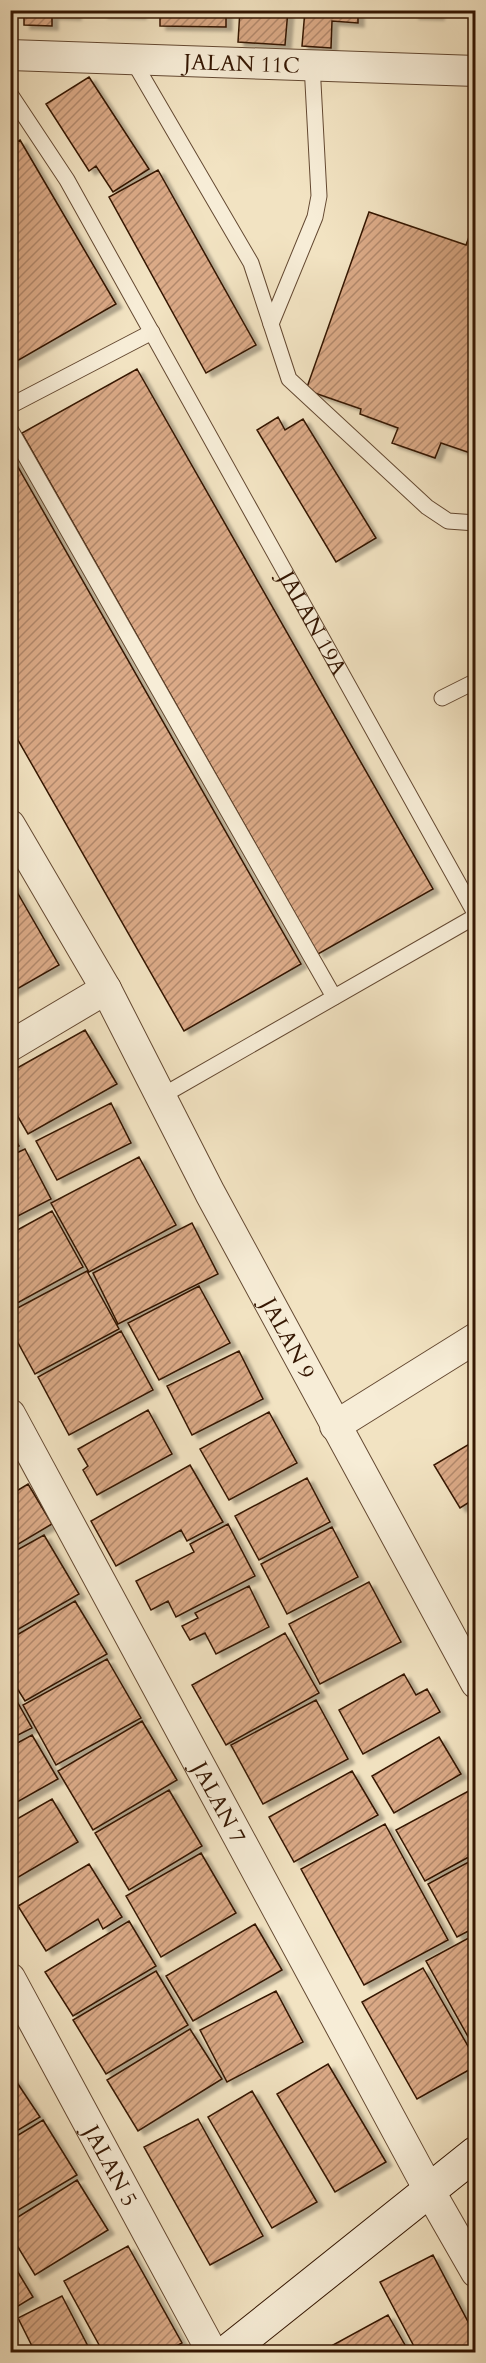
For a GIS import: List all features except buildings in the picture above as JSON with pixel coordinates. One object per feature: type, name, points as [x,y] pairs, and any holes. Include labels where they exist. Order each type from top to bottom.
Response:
[{"type":"street","name":"JALAN 11C","points":[[10,55],[476,71]]},
{"type":"street","points":[[10,825],[106,988],[10,1046]]},
{"type":"street","name":"JALAN 9","points":[[106,988],[160,1097],[335,1426],[466,1648],[476,1683]]},
{"type":"street","points":[[335,1426],[476,1338]]},
{"type":"street","name":"JALAN 7","points":[[10,1414],[429,2190],[476,2272]]},
{"type":"street","name":"JALAN 5","points":[[10,1978],[212,2352]]},
{"type":"street","points":[[227,2352],[476,2153]]},
{"type":"lane","points":[[131,58],[251,263],[289,379],[427,507],[448,521],[476,524]]},
{"type":"lane","points":[[271,324],[315,217],[320,196],[312,64]]},
{"type":"lane","name":"JALAN 19A","points":[[10,94],[67,180],[476,915]]},
{"type":"lane","points":[[10,406],[152,332]]},
{"type":"lane","points":[[10,429],[334,997]]},
{"type":"lane","points":[[442,698],[476,681]]},
{"type":"lane","points":[[160,1097],[476,915]]}]
